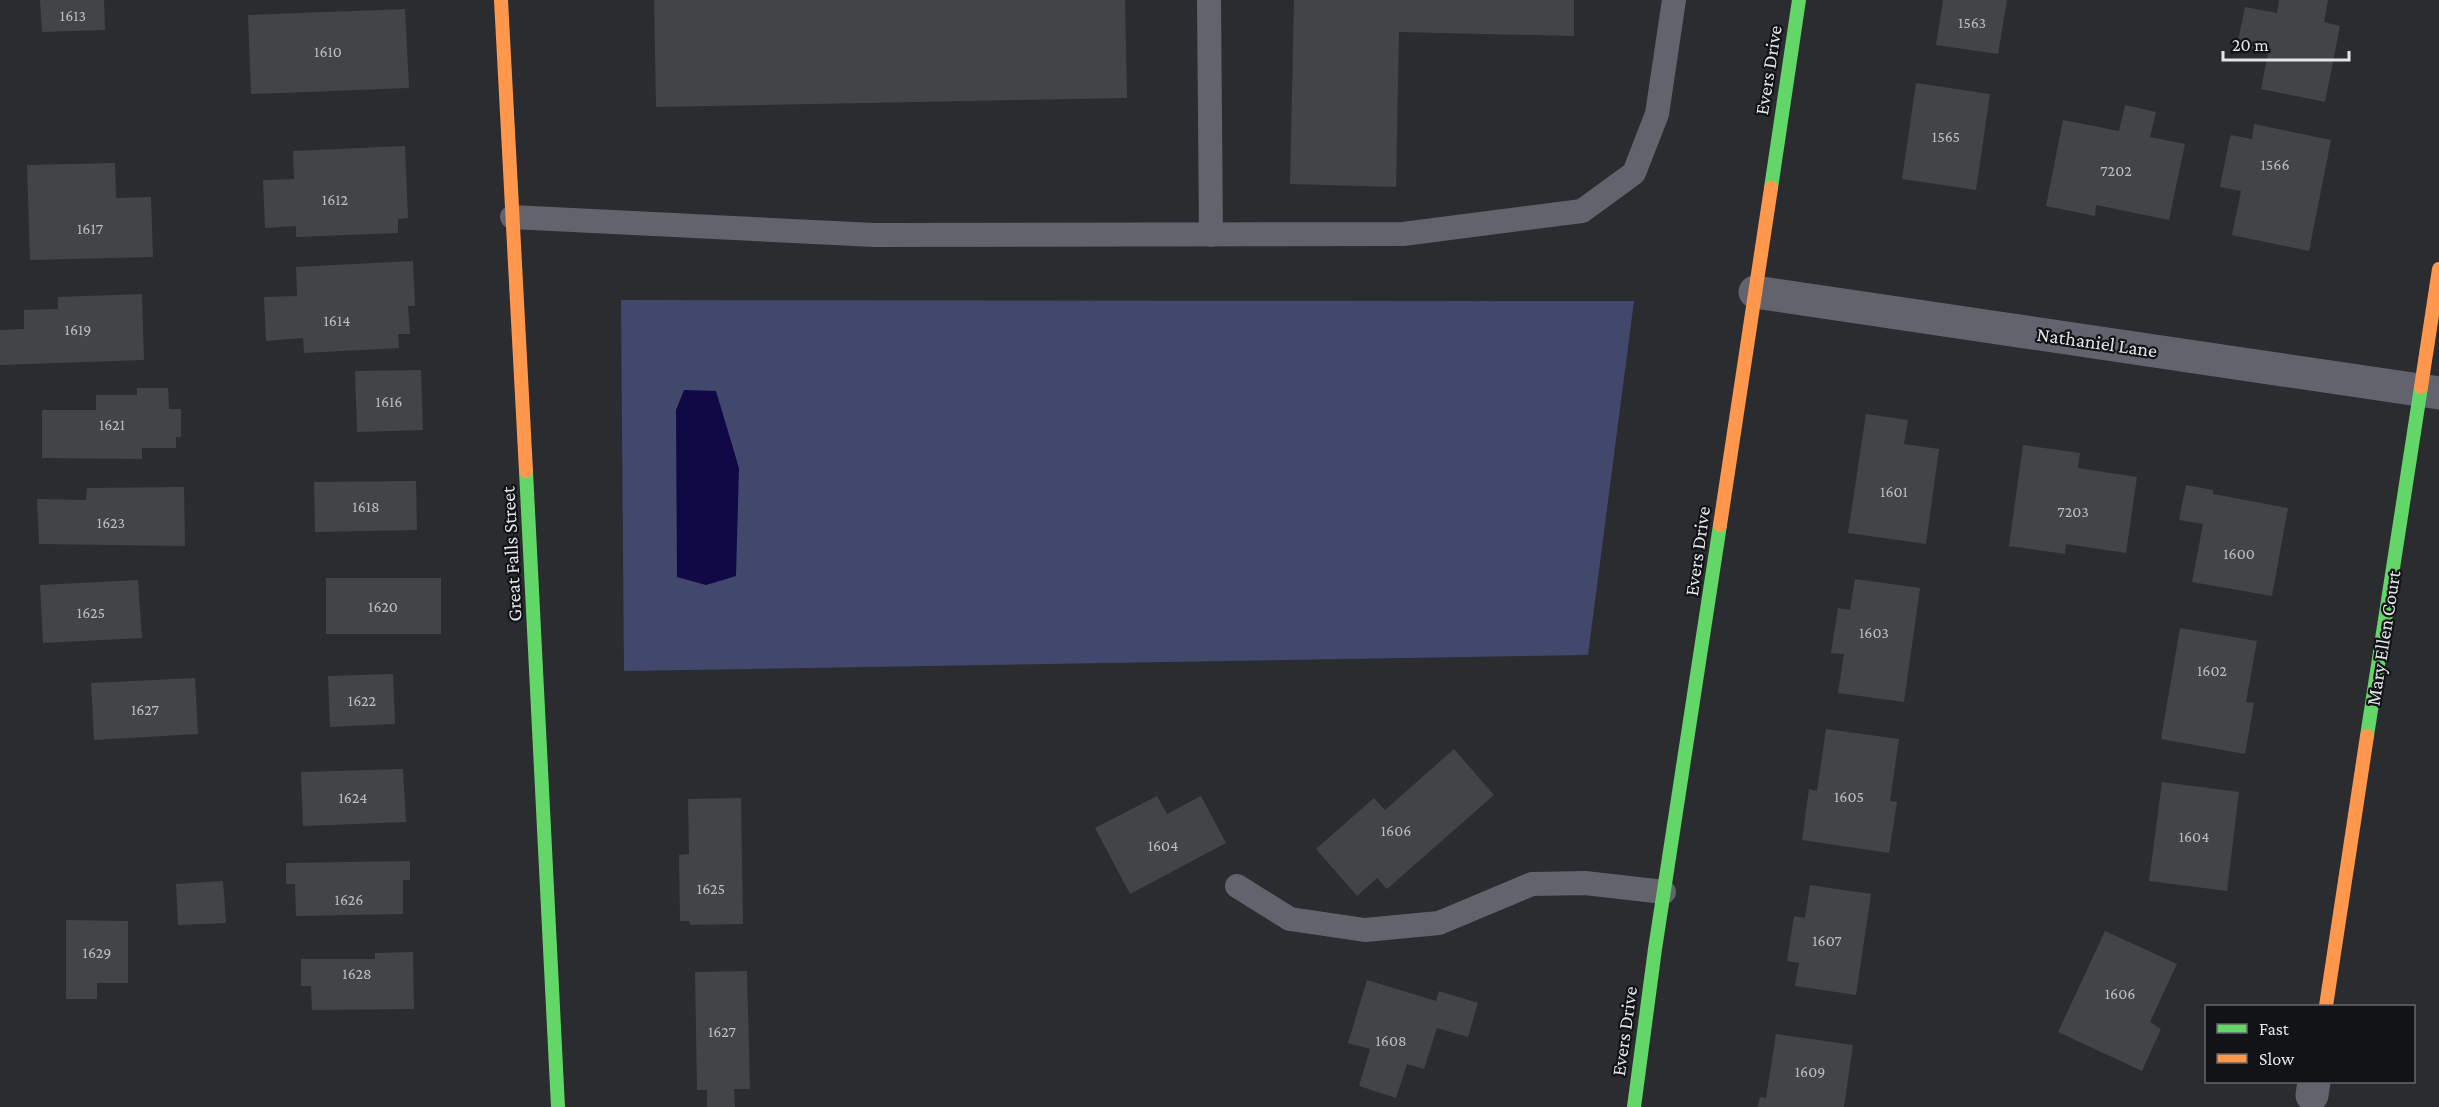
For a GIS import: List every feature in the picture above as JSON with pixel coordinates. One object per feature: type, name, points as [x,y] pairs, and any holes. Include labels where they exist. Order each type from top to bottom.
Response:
[{"type":"street","name":"Great Falls Street","points":[[501,0],[558,1107]]},
{"type":"street","name":"Evers Drive","points":[[1634,1107],[1664,891],[1799,0]]},
{"type":"street","name":"Mary Ellen Court","points":[[2326,1005],[2430,392],[2439,269]]},
{"type":"street","name":"Nathaniel Lane","points":[[1755,292],[2430,392]]},
{"type":"lane","points":[[1209,0],[1211,235]]},
{"type":"lane","points":[[512,217],[874,234],[1403,234],[1582,211],[1634,173],[1657,114],[1674,0]]},
{"type":"lane","points":[[1236,886],[1290,920],[1365,930],[1439,923],[1532,884],[1585,883],[1664,891]]},
{"type":"shaded area","points":[[621,300],[1634,301],[1588,655],[624,671]]},
{"type":"shaded area","points":[[684,390],[716,391],[739,468],[736,576],[706,585],[677,577],[676,410]]},
{"type":"building","points":[[40,0],[104,0],[105,30],[42,32]]},
{"type":"building","points":[[654,0],[1125,0],[1127,98],[656,107]]},
{"type":"building","points":[[1294,0],[1574,0],[1574,36],[1399,32],[1396,187],[1290,184]]},
{"type":"building","points":[[1943,0],[2007,0],[1998,54],[1936,45]]},
{"type":"building","points":[[2279,0],[2328,0],[2324,22],[2340,26],[2325,102],[2261,89],[2268,53],[2237,46],[2245,7],[2277,13]]},
{"type":"building","points":[[405,9],[409,88],[251,94],[248,15]]},
{"type":"building","points":[[1916,83],[1990,94],[1976,190],[1902,179]]},
{"type":"building","points":[[2125,105],[2156,112],[2150,137],[2185,144],[2169,220],[2096,205],[2095,216],[2046,206],[2063,120],[2119,131]]},
{"type":"building","points":[[2254,124],[2331,140],[2309,251],[2232,235],[2241,191],[2220,187],[2229,141],[2231,135],[2252,139]]},
{"type":"building","points":[[405,146],[408,218],[398,219],[398,233],[296,237],[296,226],[265,228],[263,180],[294,179],[293,151]]},
{"type":"building","points":[[115,163],[116,198],[151,197],[153,257],[30,260],[27,165]]},
{"type":"building","points":[[413,261],[415,306],[408,306],[410,334],[398,334],[399,348],[304,353],[303,338],[266,341],[264,297],[297,296],[296,267]]},
{"type":"building","points":[[142,294],[144,360],[0,365],[0,330],[24,329],[24,310],[58,309],[58,297]]},
{"type":"building","points":[[421,370],[423,430],[357,432],[355,371]]},
{"type":"building","points":[[137,388],[168,388],[169,409],[181,409],[181,437],[176,437],[176,448],[142,448],[142,459],[42,458],[42,410],[96,410],[96,395],[137,395]]},
{"type":"building","points":[[1866,414],[1908,420],[1904,444],[1939,449],[1926,544],[1848,533]]},
{"type":"building","points":[[2023,445],[2080,453],[2078,468],[2137,477],[2126,553],[2066,544],[2065,554],[2009,546]]},
{"type":"building","points":[[416,481],[417,530],[315,532],[314,482]]},
{"type":"building","points":[[2186,485],[2213,490],[2213,494],[2288,508],[2272,596],[2192,582],[2203,524],[2179,520]]},
{"type":"building","points":[[184,487],[185,546],[39,544],[37,499],[86,500],[87,488]]},
{"type":"building","points":[[326,578],[441,578],[441,634],[326,634]]},
{"type":"building","points":[[1855,579],[1920,588],[1904,702],[1838,693],[1844,654],[1831,653],[1838,608],[1850,610]]},
{"type":"building","points":[[138,580],[142,638],[43,643],[40,585]]},
{"type":"building","points":[[2180,628],[2257,641],[2246,702],[2254,703],[2245,754],[2161,739]]},
{"type":"building","points":[[393,674],[395,724],[330,727],[328,676]]},
{"type":"building","points":[[195,678],[198,734],[94,740],[91,683]]},
{"type":"building","points":[[1826,729],[1899,739],[1890,801],[1897,802],[1889,853],[1802,840],[1809,789],[1817,791]]},
{"type":"building","points":[[1454,749],[1494,795],[1387,889],[1377,878],[1357,896],[1316,849],[1374,798],[1385,810]]},
{"type":"building","points":[[403,769],[406,822],[303,826],[301,772]]},
{"type":"building","points":[[2162,782],[2239,792],[2227,891],[2149,881]]},
{"type":"building","points":[[1157,796],[1167,814],[1201,796],[1226,843],[1130,894],[1095,828]]},
{"type":"building","points":[[741,798],[743,924],[690,925],[689,921],[680,921],[679,855],[689,854],[688,799]]},
{"type":"building","points":[[410,861],[410,880],[403,880],[403,914],[296,916],[295,884],[286,884],[286,863]]},
{"type":"building","points":[[223,881],[226,923],[178,925],[176,884]]},
{"type":"building","points":[[1810,885],[1871,894],[1856,995],[1795,986],[1799,963],[1787,961],[1794,916],[1805,918]]},
{"type":"building","points":[[66,920],[128,921],[128,983],[97,983],[97,999],[66,999]]},
{"type":"building","points":[[2105,931],[2177,964],[2150,1022],[2161,1029],[2142,1071],[2058,1032]]},
{"type":"building","points":[[413,952],[414,1009],[312,1010],[311,986],[301,986],[301,959],[375,959],[375,953]]},
{"type":"building","points":[[747,971],[750,1089],[734,1089],[735,1107],[707,1107],[707,1090],[697,1090],[695,972]]},
{"type":"building","points":[[1367,980],[1436,1001],[1439,991],[1478,1003],[1468,1037],[1437,1028],[1424,1069],[1407,1064],[1396,1098],[1359,1086],[1370,1049],[1348,1043]]},
{"type":"building","points":[[1776,1034],[1853,1045],[1844,1107],[1758,1107],[1760,1097],[1766,1098]]},
{"type":"traffic: fast","points":[[1771,188],[1799,0]]},
{"type":"traffic: fast","points":[[2367,736],[2421,387]]},
{"type":"traffic: fast","points":[[526,471],[558,1107]]},
{"type":"traffic: fast","points":[[1634,1107],[1655,949],[1720,525]]},
{"type":"traffic: slow","points":[[501,0],[526,471]]},
{"type":"traffic: slow","points":[[1720,525],[1771,188]]},
{"type":"traffic: slow","points":[[2421,387],[2439,269]]},
{"type":"traffic: slow","points":[[2326,1005],[2367,736]]}]
